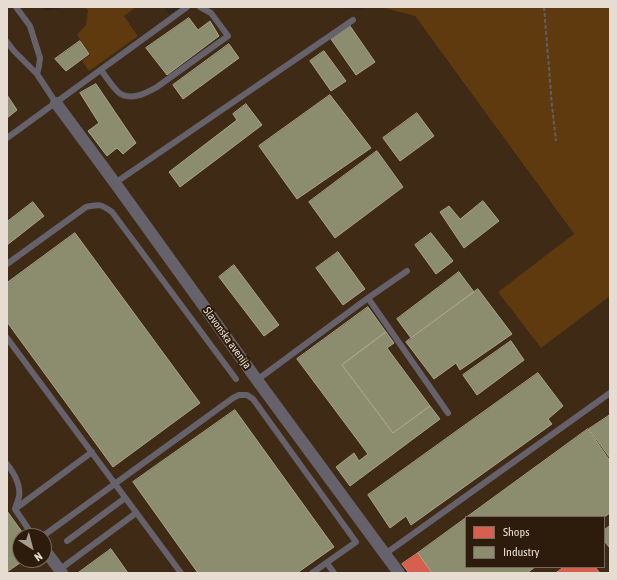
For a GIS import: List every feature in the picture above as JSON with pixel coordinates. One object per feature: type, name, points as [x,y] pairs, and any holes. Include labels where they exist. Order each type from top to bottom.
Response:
[{"type":"street","name":"Slavonska avenija","points":[[56,103],[399,573]]},
{"type":"street","points":[[52,559],[61,571]]},
{"type":"lane","points":[[16,7],[30,26],[40,58],[37,74]]},
{"type":"lane","points":[[7,138],[187,7]]},
{"type":"lane","points":[[101,70],[118,92],[123,95],[140,95],[157,87],[228,36],[211,13],[200,7]]},
{"type":"lane","points":[[115,183],[353,20]]},
{"type":"lane","points":[[7,42],[37,74],[56,103]]},
{"type":"lane","points":[[7,264],[86,207],[94,205],[103,206],[112,212],[236,379]]},
{"type":"lane","points":[[257,380],[407,271]]},
{"type":"lane","points":[[368,298],[448,413]]},
{"type":"lane","points":[[7,338],[181,573]]},
{"type":"lane","points":[[385,554],[610,393]]},
{"type":"lane","points":[[52,530],[233,398],[239,395],[247,395],[253,399],[356,542],[312,573]]},
{"type":"lane","points":[[15,509],[92,452]]},
{"type":"lane","points":[[7,464],[16,476],[18,487],[19,496],[15,509]]},
{"type":"lane","points":[[67,541],[125,498]]},
{"type":"lane","points":[[15,509],[28,528]]},
{"type":"lane","points":[[61,571],[136,513]]},
{"type":"lane","points":[[327,563],[334,573]]},
{"type":"path","points":[[544,7],[556,141]]},
{"type":"shaded area","points":[[7,7],[43,7],[46,11],[65,7],[85,7],[88,10],[86,25],[138,35],[124,16],[136,7],[164,7],[169,14],[182,7],[333,7],[361,10],[366,7],[380,7],[415,16],[574,235],[498,292],[541,348],[610,296],[610,573],[7,573]]},
{"type":"shaded area","points":[[85,7],[136,7],[124,16],[138,36],[89,71],[82,61],[90,55],[77,35],[86,25],[88,10]]},
{"type":"shaded area","points":[[380,7],[610,7],[610,296],[541,348],[498,292],[574,234],[415,16]]},
{"type":"building: Shops","points":[[418,553],[432,573],[409,573],[402,564]]},
{"type":"building: Shops","points":[[563,568],[596,568],[600,573],[556,573]]},
{"type":"building: Industry","points":[[189,18],[198,30],[210,21],[219,36],[167,75],[146,48]]},
{"type":"building: Industry","points":[[350,26],[375,62],[356,75],[331,39]]},
{"type":"building: Industry","points":[[80,41],[89,54],[66,71],[55,59]]},
{"type":"building: Industry","points":[[229,44],[239,58],[183,99],[173,85]]},
{"type":"building: Industry","points":[[324,51],[346,81],[331,91],[310,61]]},
{"type":"building: Industry","points":[[96,84],[136,143],[123,154],[117,148],[107,156],[88,131],[99,123],[80,93]]},
{"type":"building: Industry","points":[[7,95],[17,110],[7,118]]},
{"type":"building: Industry","points":[[330,95],[371,148],[297,199],[259,146]]},
{"type":"building: Industry","points":[[246,104],[262,125],[180,187],[169,172],[237,120],[233,114]]},
{"type":"building: Industry","points":[[417,113],[434,136],[400,161],[383,138]]},
{"type":"building: Industry","points":[[377,151],[403,187],[335,238],[309,202]]},
{"type":"building: Industry","points":[[483,201],[499,221],[464,248],[440,212],[449,206],[460,219]]},
{"type":"building: Industry","points":[[33,202],[44,216],[7,245],[7,222]]},
{"type":"building: Industry","points":[[75,233],[200,403],[113,467],[7,322],[7,283]]},
{"type":"building: Industry","points":[[431,233],[453,261],[436,274],[415,245]]},
{"type":"building: Industry","points":[[338,252],[365,289],[343,305],[316,268]]},
{"type":"building: Industry","points":[[234,265],[279,325],[264,336],[219,277]]},
{"type":"building: Industry","points":[[459,272],[474,292],[411,338],[397,319]]},
{"type":"building: Industry","points":[[478,289],[512,334],[460,370],[456,363],[434,379],[406,342]]},
{"type":"building: Industry","points":[[368,307],[386,332],[342,365],[393,433],[430,406],[440,419],[350,486],[336,467],[354,453],[359,461],[368,454],[297,359]]},
{"type":"building: Industry","points":[[386,332],[394,343],[387,348],[430,406],[393,433],[342,365]]},
{"type":"building: Industry","points":[[511,341],[524,360],[477,395],[463,375]]},
{"type":"building: Industry","points":[[538,373],[563,406],[548,419],[552,424],[411,525],[406,516],[390,528],[368,495]]},
{"type":"building: Industry","points":[[235,410],[334,547],[297,573],[198,573],[133,482]]},
{"type":"building: Industry","points":[[610,415],[610,458],[589,429]]},
{"type":"building: Industry","points":[[588,429],[610,461],[610,513],[605,516],[468,516]]},
{"type":"building: Industry","points":[[7,511],[19,528],[12,528],[13,568],[7,572]]},
{"type":"building: Industry","points":[[465,519],[465,568],[534,568],[527,573],[432,573],[418,553]]},
{"type":"building: Industry","points":[[610,526],[610,548],[605,542],[605,529]]},
{"type":"building: Industry","points":[[111,549],[128,573],[78,573]]}]
